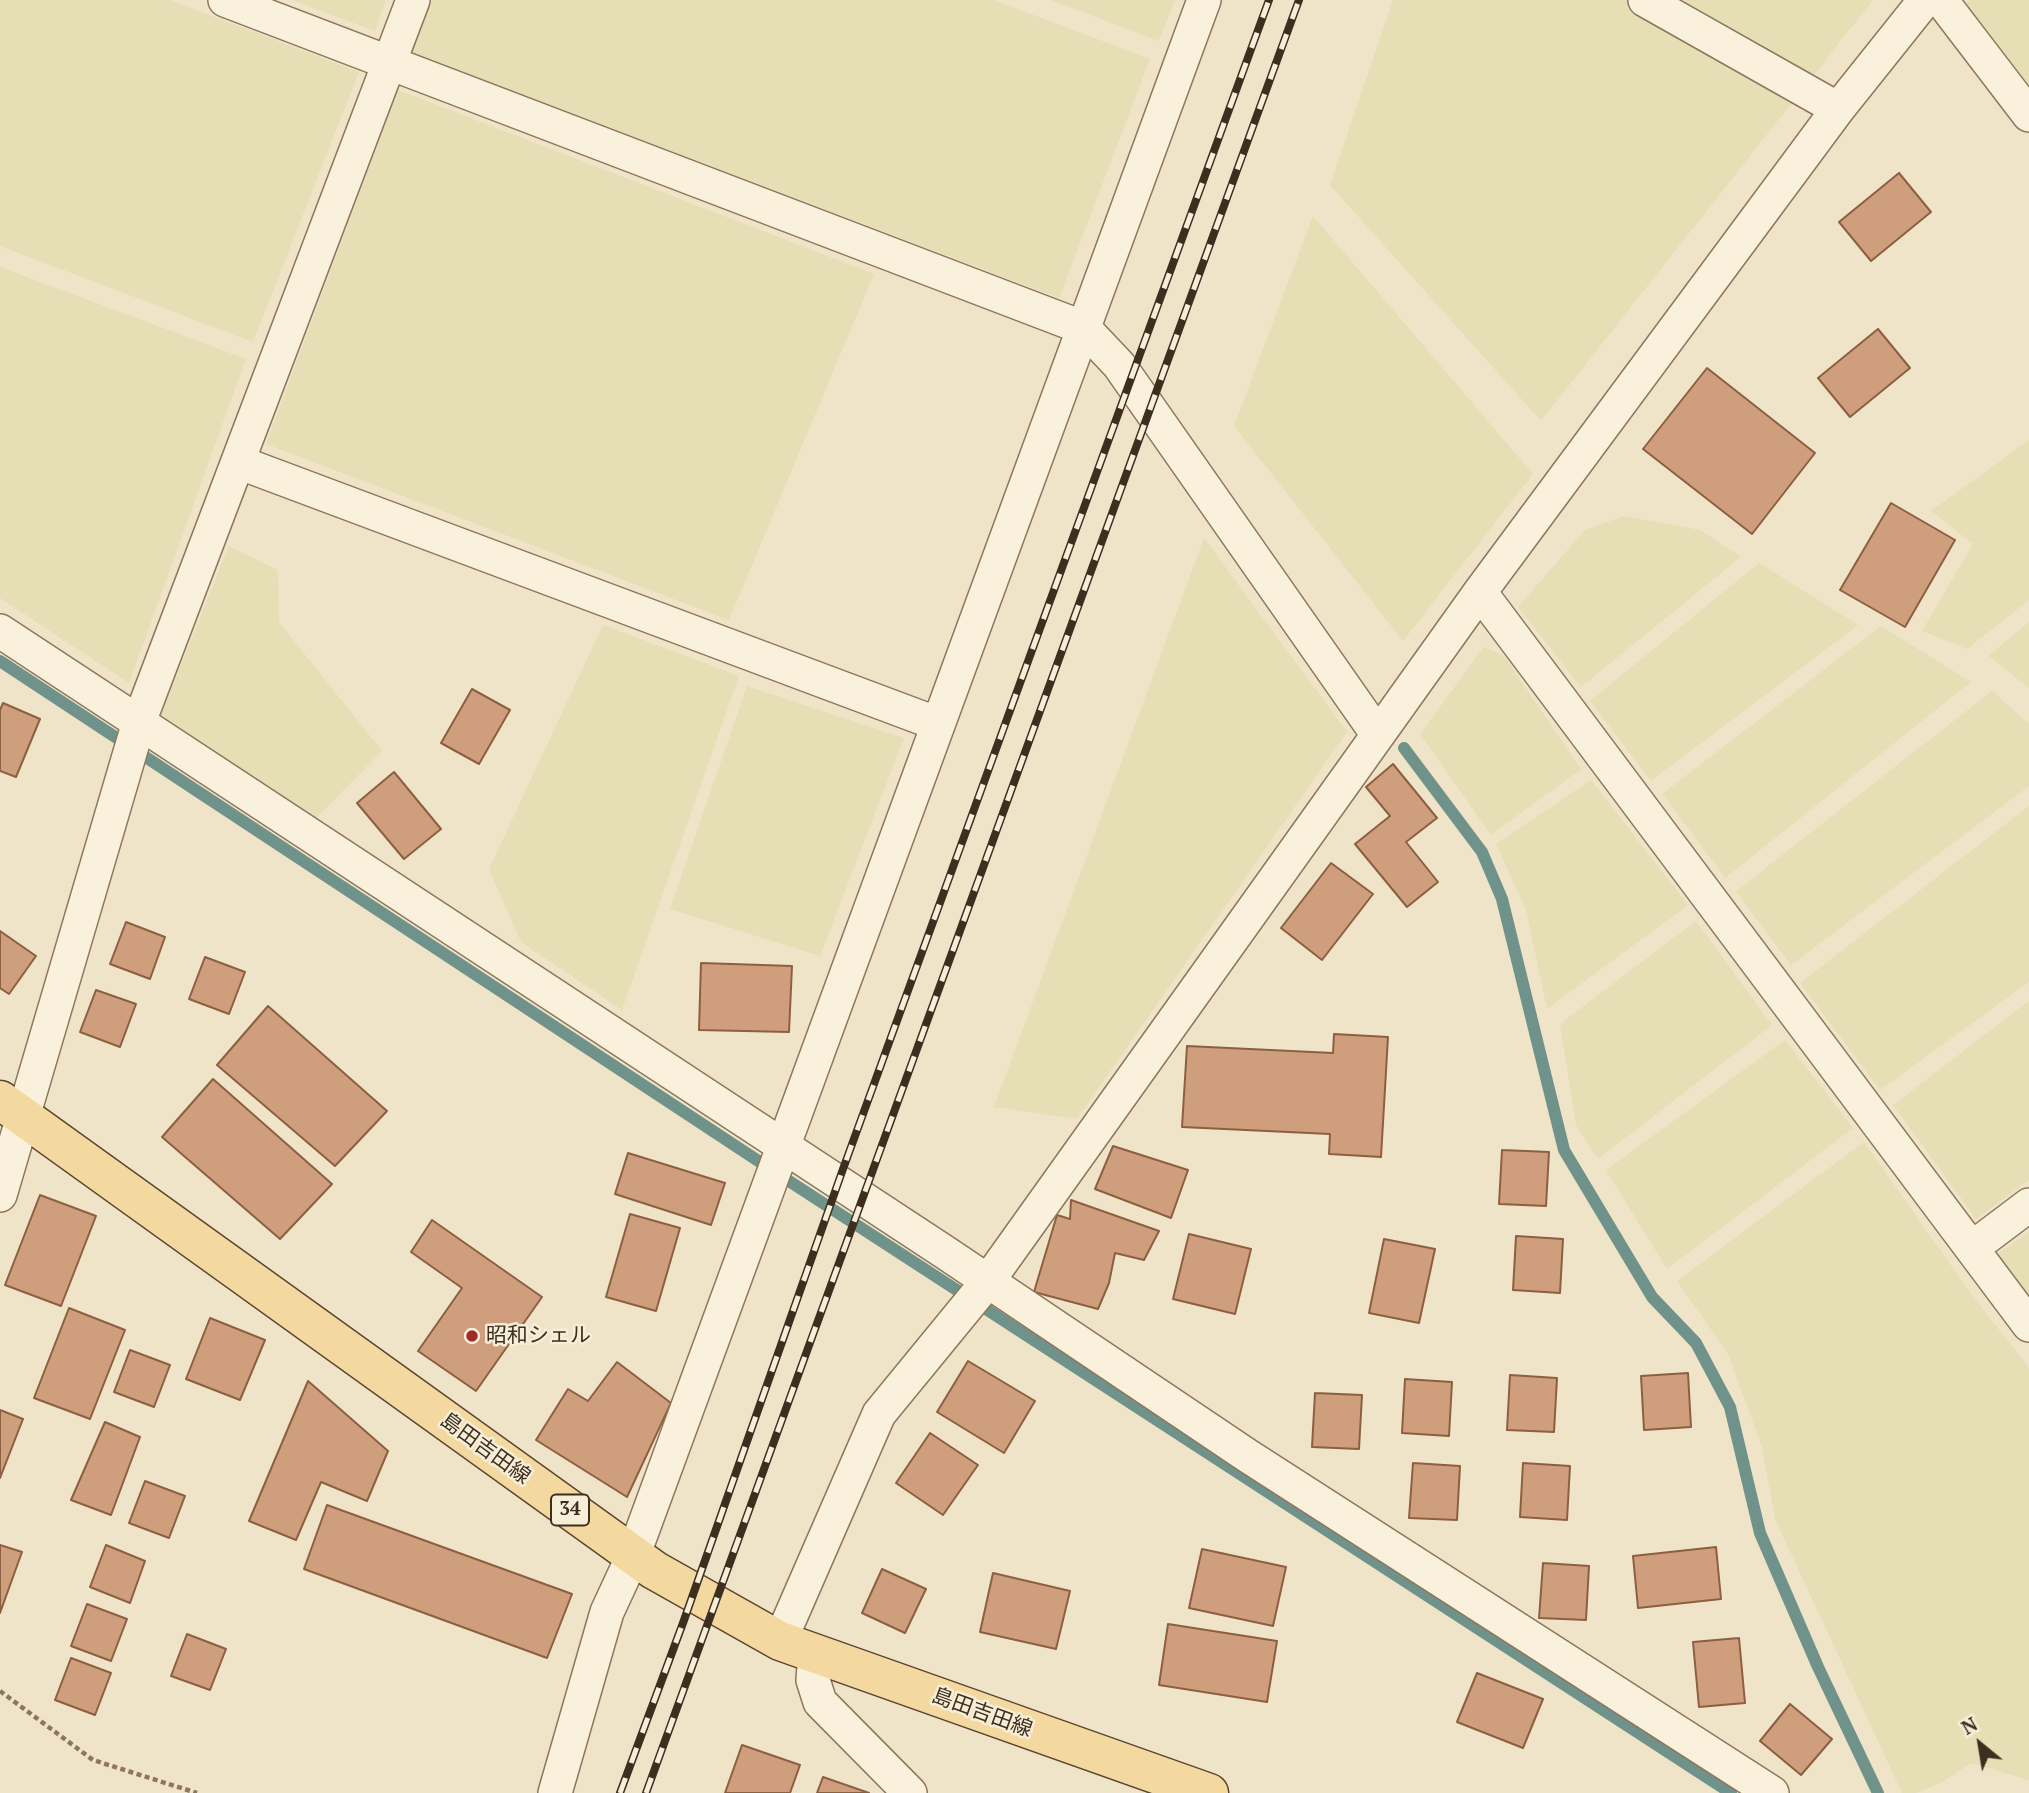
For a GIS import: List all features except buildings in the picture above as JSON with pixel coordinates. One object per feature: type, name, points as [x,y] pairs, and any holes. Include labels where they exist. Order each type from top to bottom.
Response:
[{"type":"main road","name":"島田吉田線","points":[[11,1108],[654,1570],[780,1641],[1209,1793]]},
{"type":"street","points":[[225,0],[1084,328],[1119,365],[1378,735]]},
{"type":"street","points":[[0,1195],[11,1108],[139,722],[413,0]]},
{"type":"street","points":[[555,1793],[607,1612],[633,1556],[1204,0]]},
{"type":"street","points":[[1645,0],[1838,109]]},
{"type":"street","points":[[780,1641],[879,1414],[988,1281],[1480,592],[1838,109],[1925,0]]},
{"type":"street","points":[[1941,0],[2029,115]]},
{"type":"street","points":[[238,462],[938,724]]},
{"type":"street","points":[[1480,592],[2029,1325]]},
{"type":"street","points":[[0,631],[988,1281],[1248,1457],[1772,1793]]},
{"type":"street","points":[[1972,1248],[2029,1205]]},
{"type":"street","points":[[815,1653],[813,1680],[820,1702],[903,1790]]},
{"type":"path","points":[[0,1691],[93,1760],[197,1793]]},
{"type":"shaded area","points":[[0,0],[170,0],[359,72],[253,342],[0,246]]},
{"type":"shaded area","points":[[292,0],[386,0],[375,31]]},
{"type":"shaded area","points":[[432,0],[994,0],[1150,59],[1059,298],[412,52]]},
{"type":"shaded area","points":[[1051,0],[1175,0],[1159,41]]},
{"type":"shaded area","points":[[1393,0],[1873,0],[1541,421],[1330,185]]},
{"type":"shaded area","points":[[1969,0],[2029,0],[2029,86],[1966,4]]},
{"type":"shaded area","points":[[398,90],[874,274],[729,620],[266,444]]},
{"type":"shaded area","points":[[1313,216],[1533,474],[1403,641],[1234,426]]},
{"type":"shaded area","points":[[0,267],[246,359],[129,683],[0,598]]},
{"type":"shaded area","points":[[2029,440],[2029,600],[1967,649],[1922,631],[1973,544],[1931,511]]},
{"type":"shaded area","points":[[1624,516],[1700,530],[1741,557],[1581,687],[1518,607],[1585,530]]},
{"type":"shaded area","points":[[1204,538],[1347,732],[1077,1119],[994,1107]]},
{"type":"shaded area","points":[[229,546],[278,570],[279,622],[382,751],[313,821],[161,715]]},
{"type":"shaded area","points":[[1759,563],[1858,625],[1651,781],[1590,701]]},
{"type":"shaded area","points":[[2029,622],[2029,688],[1988,656]]},
{"type":"shaded area","points":[[603,625],[739,676],[622,1010],[521,942],[489,869]]},
{"type":"shaded area","points":[[1881,626],[1971,682],[1725,878],[1662,794]]},
{"type":"shaded area","points":[[1484,647],[1504,656],[1581,769],[1491,835],[1420,734]]},
{"type":"shaded area","points":[[747,686],[904,738],[820,956],[670,909]]},
{"type":"shaded area","points":[[1992,691],[2029,724],[2029,786],[1791,965],[1736,891]]},
{"type":"shaded area","points":[[1591,780],[1688,905],[1547,1009],[1526,910],[1496,844]]},
{"type":"shaded area","points":[[2029,806],[2029,982],[1880,1090],[1800,983]]},
{"type":"shaded area","points":[[1696,921],[1772,1025],[1598,1159],[1576,1125],[1560,1024]]},
{"type":"shaded area","points":[[2029,1001],[2029,1180],[1976,1219],[1893,1105]]},
{"type":"shaded area","points":[[1785,1040],[1853,1128],[1667,1269],[1606,1170]]},
{"type":"shaded area","points":[[1864,1142],[1969,1291],[2029,1368],[2029,1780],[1971,1763],[1941,1783],[1916,1793],[1902,1793],[1775,1519],[1762,1447],[1728,1354],[1677,1281]]},
{"type":"shaded area","points":[[2029,1232],[2029,1299],[1995,1256]]},
{"type":"waterway","points":[[0,661],[772,1170],[1731,1793]]},
{"type":"waterway","points":[[1404,748],[1482,852],[1502,899],[1564,1150],[1652,1297],[1696,1343],[1730,1407],[1760,1533],[1818,1667],[1878,1793]]},
{"type":"railway","points":[[620,1793],[683,1623],[843,1169],[1269,0]]},
{"type":"railway","points":[[646,1793],[1299,0]]},
{"type":"place","name":"昭和シェル","points":[[472,1336]]}]
